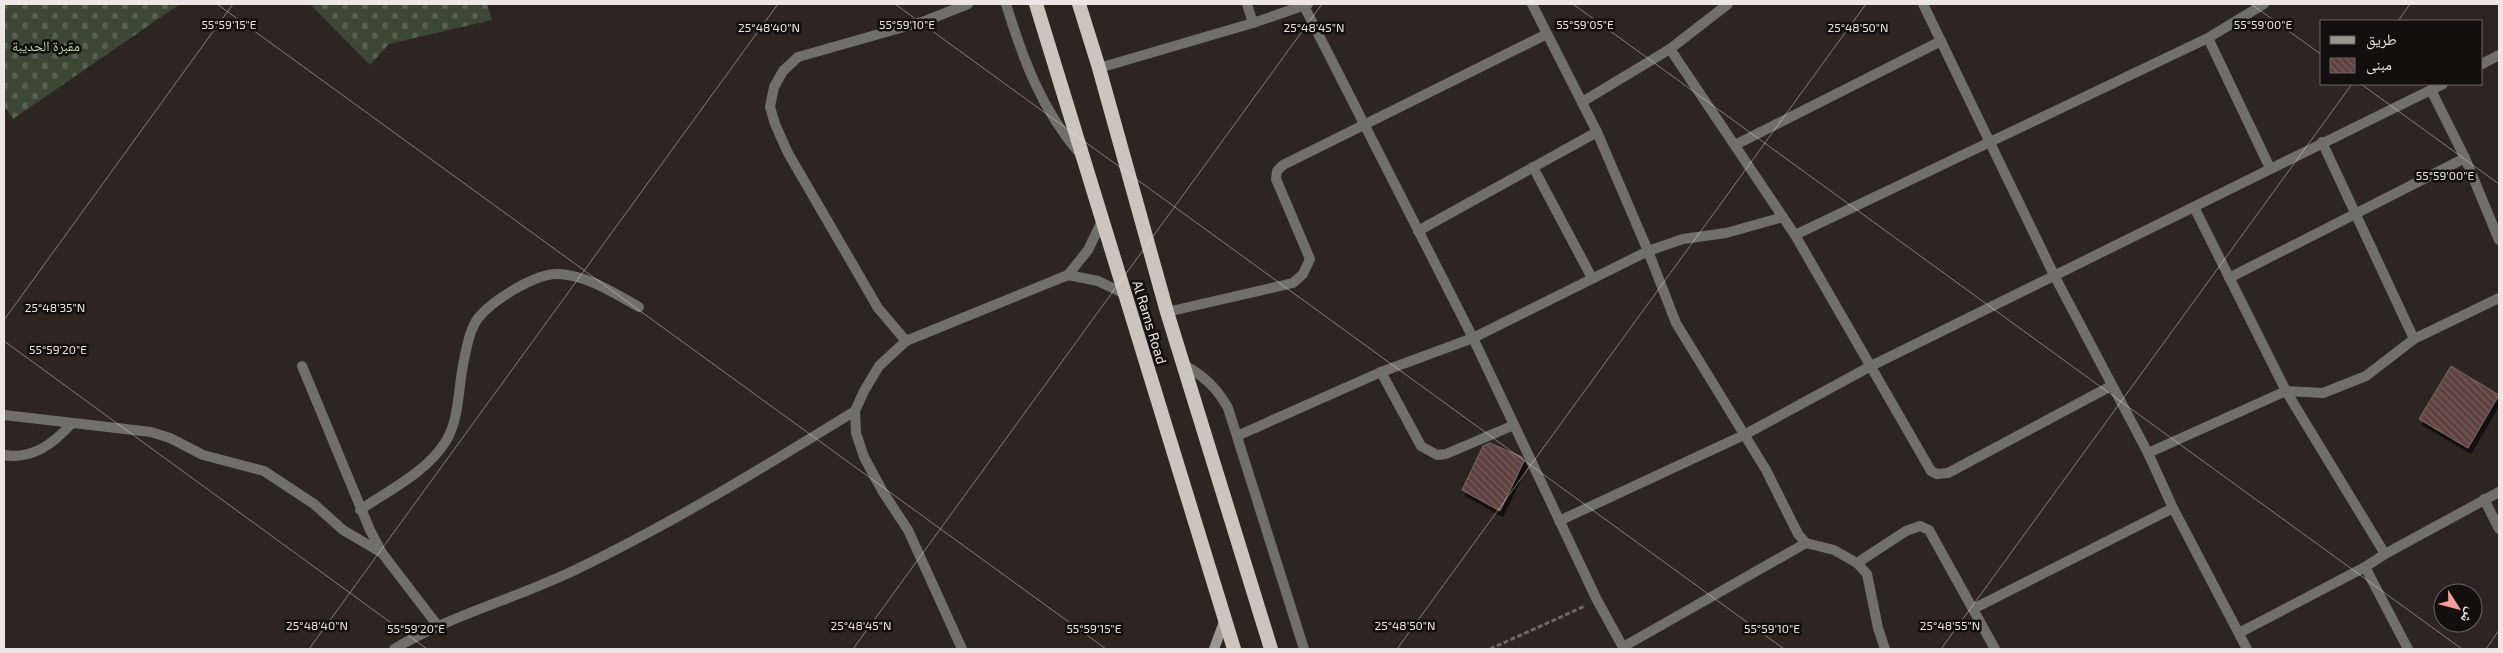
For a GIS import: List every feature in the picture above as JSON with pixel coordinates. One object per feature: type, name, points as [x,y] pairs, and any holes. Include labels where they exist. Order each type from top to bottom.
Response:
[{"type":"highway","name":"Al Rams Road","points":[[1036,4],[1234,649]]},
{"type":"highway","name":"Al Rams Road","points":[[1079,4],[1099,68],[1167,312],[1271,649]]},
{"type":"main road","points":[[1214,649],[1224,619]]},
{"type":"street","points":[[906,341],[878,308],[788,153],[770,107],[774,87],[783,71],[798,57],[925,21],[968,4]]},
{"type":"street","points":[[1006,4],[1020,51],[1039,95],[1066,138],[1083,157]]},
{"type":"street","points":[[1247,4],[1253,23]]},
{"type":"street","points":[[1532,4],[1598,132],[1676,323],[1766,470],[1794,527],[1806,542],[1834,550],[1857,562],[1867,574],[1878,628],[1885,649]]},
{"type":"street","points":[[1582,102],[1670,49],[1728,4]]},
{"type":"street","points":[[1924,4],[1988,143],[2054,275],[2148,453],[2173,508],[2247,649]]},
{"type":"street","points":[[1795,235],[2208,38],[2263,4]]},
{"type":"street","points":[[1099,68],[1253,23],[1306,5],[1363,123],[1472,338],[1597,600],[1624,648],[1806,542]]},
{"type":"street","points":[[1167,312],[1293,284],[1303,274],[1310,260],[1276,179],[1277,171],[1284,165],[1363,123],[1547,34]]},
{"type":"street","points":[[2208,38],[2270,168]]},
{"type":"street","points":[[1735,145],[1941,41]]},
{"type":"street","points":[[1670,49],[1795,235],[1922,458],[1936,474],[1948,473],[2111,386]]},
{"type":"street","points":[[2483,63],[2499,55]]},
{"type":"street","points":[[1560,521],[1744,434],[1871,366],[2441,85]]},
{"type":"street","points":[[2431,90],[2465,158],[2499,240]]},
{"type":"street","points":[[1418,231],[1598,132]]},
{"type":"street","points":[[2322,142],[2414,340]]},
{"type":"street","points":[[2230,278],[2465,158]]},
{"type":"street","points":[[1533,167],[1592,278]]},
{"type":"street","points":[[2194,206],[2286,390],[2384,554]]},
{"type":"street","points":[[1237,436],[1381,372],[1472,338],[1648,251],[1683,239],[1726,233],[1783,218]]},
{"type":"street","points":[[962,649],[908,530],[883,492],[864,457],[856,433],[855,411],[864,390],[879,366],[906,341],[1068,275],[1088,250],[1102,222]]},
{"type":"street","points":[[360,510],[428,463],[447,440],[453,426],[464,360],[472,332],[479,318],[493,304],[521,286],[544,276],[558,274],[588,280],[639,306]]},
{"type":"street","points":[[1068,275],[1098,281],[1125,294]]},
{"type":"street","points":[[2148,453],[2286,390],[2323,393],[2366,376],[2414,340],[2499,298]]},
{"type":"street","points":[[302,366],[360,510],[382,553],[438,626]]},
{"type":"street","points":[[1184,366],[1208,381],[1220,393],[1228,408],[1304,649]]},
{"type":"street","points":[[1381,372],[1421,446],[1437,456],[1446,454],[1514,425]]},
{"type":"street","points":[[394,649],[438,626],[575,570],[770,463],[855,411]]},
{"type":"street","points":[[4,415],[151,432],[170,438],[203,455],[264,471],[314,504],[343,530],[382,553]]},
{"type":"street","points":[[4,455],[13,457],[36,452],[57,440],[72,422]]},
{"type":"street","points":[[2239,634],[2365,567],[2384,554],[2499,492]]},
{"type":"street","points":[[2484,499],[2499,530]]},
{"type":"street","points":[[1973,609],[2173,508]]},
{"type":"street","points":[[1857,562],[1906,531],[1920,526],[1929,530],[1996,649]]},
{"type":"street","points":[[2365,567],[2408,649]]},
{"type":"path","points":[[1490,649],[1597,600]]},
{"type":"green space","name":"مقبرة الحديبة","points":[[4,4],[180,4],[13,119],[4,106]]},
{"type":"green space","points":[[310,4],[487,4],[492,20],[389,44],[370,65]]},
{"type":"building","points":[[2451,366],[2499,395],[2468,448],[2419,419]]},
{"type":"building","points":[[1490,443],[1522,457],[1524,461],[1500,511],[1462,490],[1483,446]]}]
